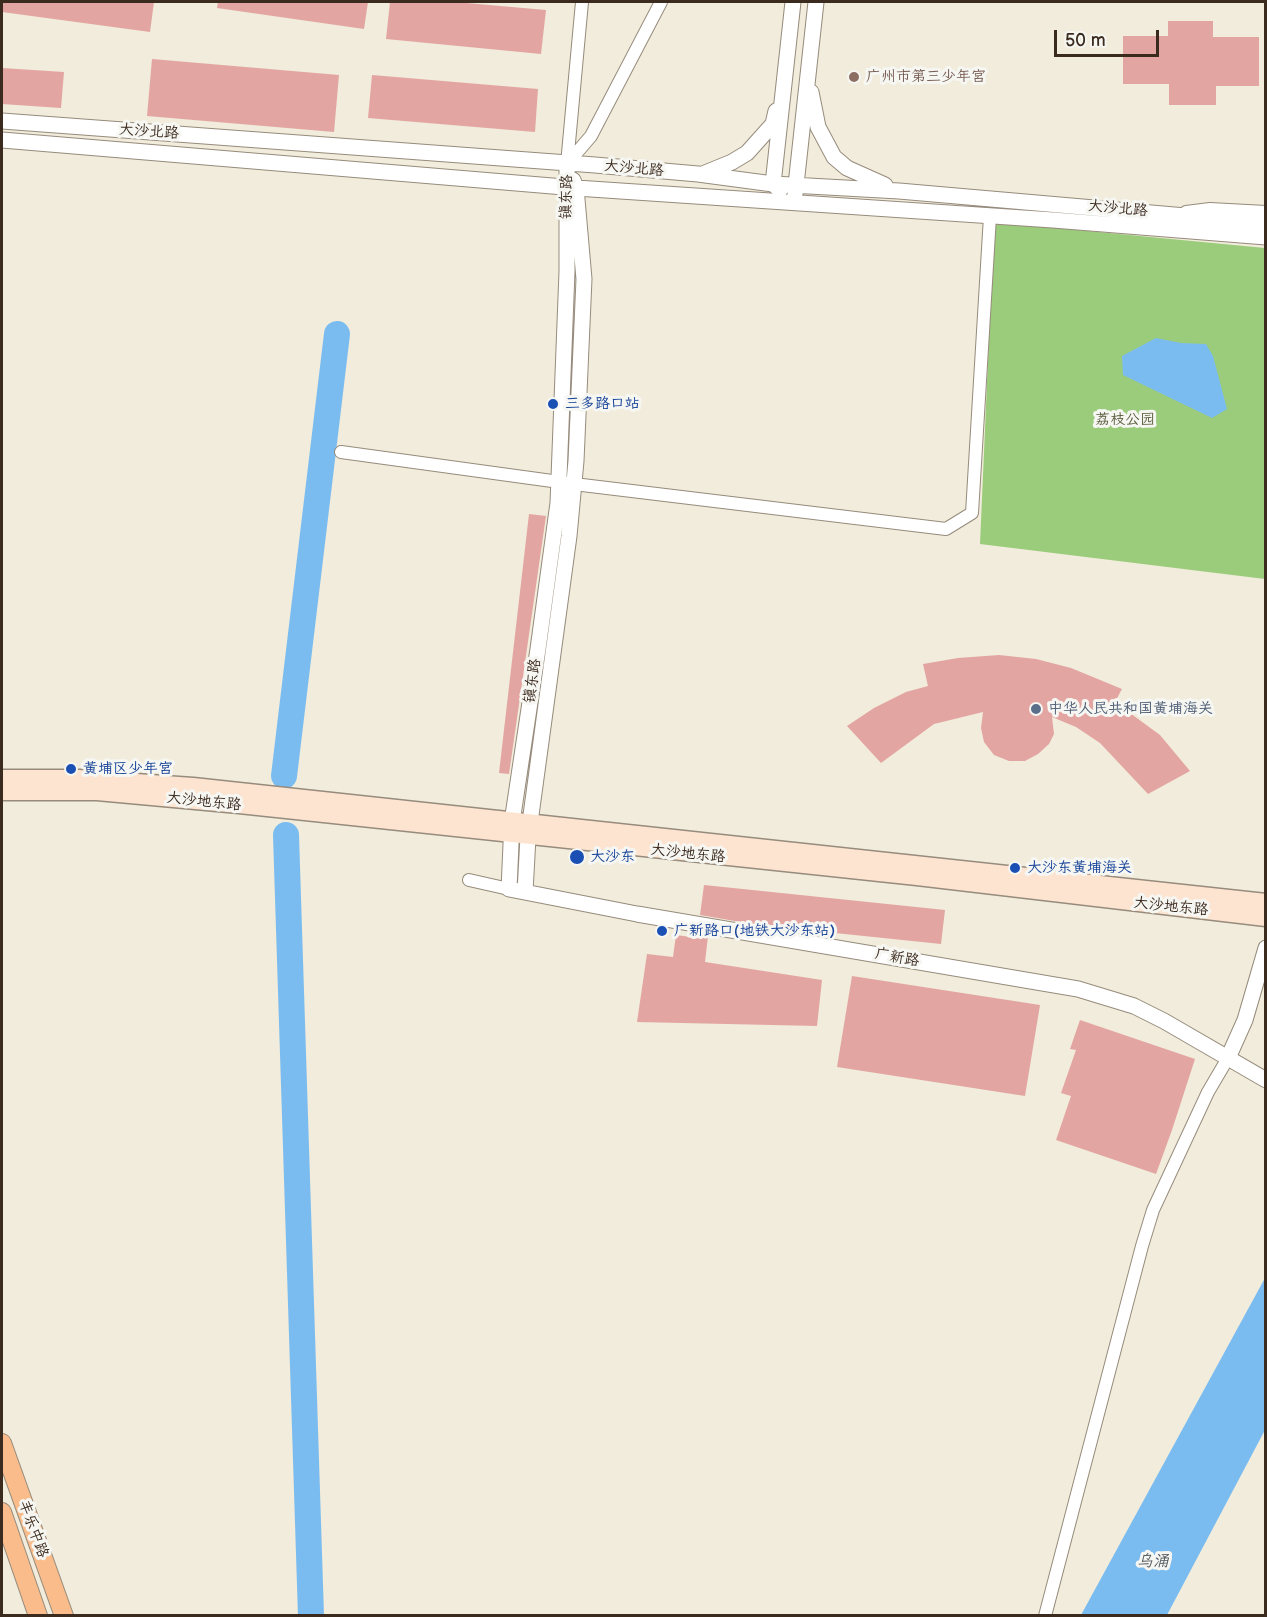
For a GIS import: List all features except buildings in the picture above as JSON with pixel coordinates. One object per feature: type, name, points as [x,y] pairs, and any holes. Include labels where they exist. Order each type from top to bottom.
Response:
[{"type":"main road","name":"大沙地东路","points":[[2,778],[79,778],[159,783],[315,798],[511,829]]},
{"type":"main road","name":"大沙地东路","points":[[2,792],[64,791],[138,795],[511,829],[836,854],[1266,902]]},
{"type":"main road","name":"大沙地东路","points":[[529,830],[1266,918]]},
{"type":"main road","name":"丰乐中路","points":[[2,1443],[64,1616]]},
{"type":"main road","name":"丰乐中路","points":[[2,1512],[38,1616]]},
{"type":"street","points":[[567,164],[582,2]]},
{"type":"street","points":[[567,164],[591,135],[661,2]]},
{"type":"street","points":[[793,2],[772,184],[793,202],[797,185],[807,69],[816,2]]},
{"type":"street","points":[[785,68],[807,69]]},
{"type":"street","points":[[807,69],[818,127],[834,157],[847,168],[862,176],[899,190]]},
{"type":"street","points":[[698,174],[714,171],[732,162],[747,153],[762,138],[772,124],[783,85]]},
{"type":"street","name":"大沙北路","points":[[2,121],[698,174],[772,184],[899,190],[1266,223]]},
{"type":"street","name":"大沙北路","points":[[2,140],[572,187],[1266,237]]},
{"type":"street","name":"镇东路","points":[[517,891],[529,830],[568,548],[574,484],[584,279],[567,164]]},
{"type":"street","name":"镇东路","points":[[517,891],[511,829],[552,554],[558,482],[572,187]]},
{"type":"street","points":[[1168,214],[1210,209],[1266,213]]},
{"type":"street","points":[[341,452],[558,482],[946,529],[972,513],[990,216]]},
{"type":"street","points":[[469,880],[517,891]]},
{"type":"street","name":"广新路","points":[[517,891],[637,914],[1078,989],[1134,1006],[1266,1080]]},
{"type":"street","points":[[1045,1616],[1153,1210],[1208,1092],[1228,1058],[1245,1020],[1266,948]]},
{"type":"green space","name":"荔枝公园","points":[[994,222],[1265,248],[1265,579],[980,544]]},
{"type":"water","points":[[1156,338],[1181,343],[1206,344],[1213,356],[1227,409],[1212,418],[1123,375],[1122,356]]},
{"type":"water","name":"乌涌","points":[[1265,1278],[1265,1430],[1167,1615],[1081,1615]]},
{"type":"waterway","points":[[284,776],[337,334]]},
{"type":"waterway","points":[[286,835],[311,1616]]},
{"type":"place","name":"广州市第三少年宫","points":[[854,77]]},
{"type":"place","name":"三多路口站","points":[[553,404]]},
{"type":"place","name":"中华人民共和国黄埔海关","points":[[1036,709]]},
{"type":"place","name":"黄埔区少年宫","points":[[71,769]]},
{"type":"place","name":"大沙东","points":[[577,857]]},
{"type":"place","name":"大沙东黄埔海关","points":[[1015,868]]},
{"type":"place","name":"广新路口(地铁大沙东站)","points":[[662,931]]}]
